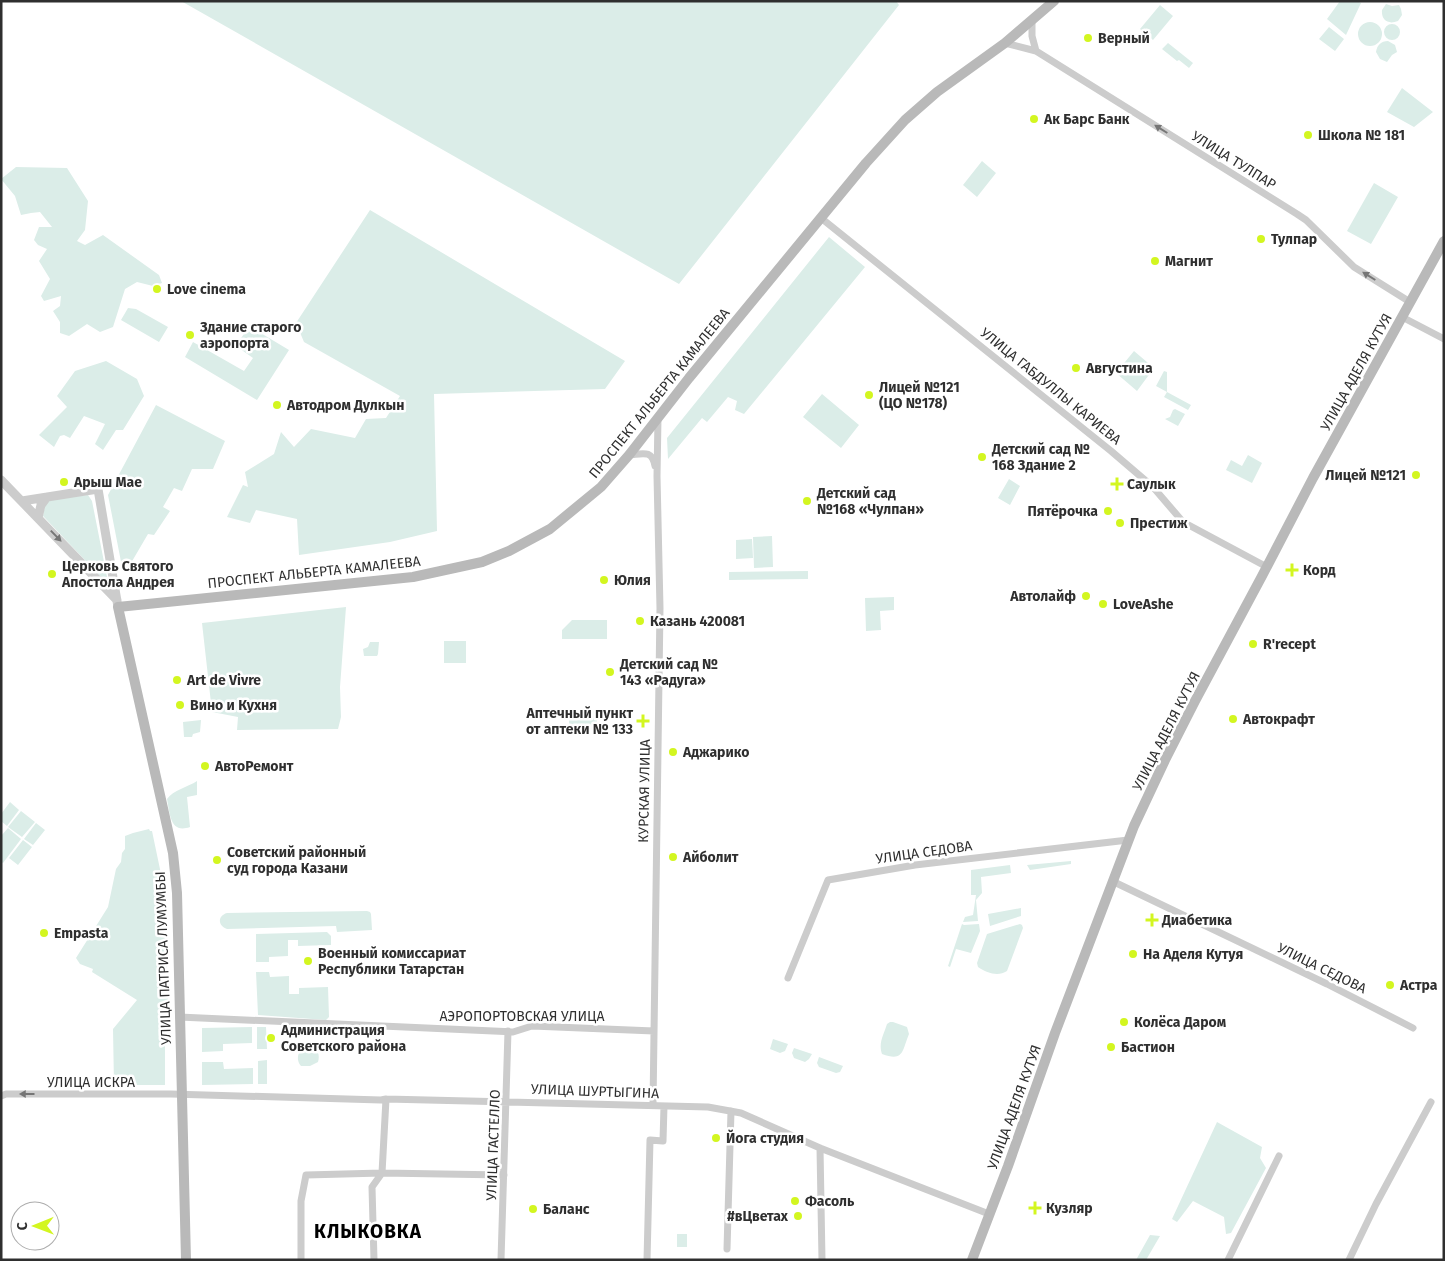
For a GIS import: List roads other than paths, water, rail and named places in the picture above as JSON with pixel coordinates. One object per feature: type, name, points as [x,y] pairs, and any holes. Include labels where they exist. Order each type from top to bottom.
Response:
[{"type":"main road","name":"ПРОСПЕКТ АЛЬБЕРТА КАМАЛЕЕВА","points":[[118,604],[413,577],[482,562],[509,551],[550,529],[601,486],[629,454],[866,163],[905,120],[937,92],[1005,43],[1054,1]]},
{"type":"main road","name":"УЛИЦА АДЕЛЯ КУТУЯ","points":[[972,1260],[1112,881],[1164,760],[1313,478],[1444,241]]},
{"type":"main road","name":"УЛИЦА ПАТРИСА ЛУМУМБЫ","points":[[118,604],[173,853],[177,893],[186,1260]]},
{"type":"street","points":[[1032,20],[1032,36],[1036,51]]},
{"type":"street","name":"УЛИЦА ТУЛПАР","points":[[1005,43],[1036,51],[1297,214],[1306,220],[1354,267],[1410,302]]},
{"type":"street","name":"УЛИЦА ГАБДУЛЛЫ КАРИЕВА","points":[[821,218],[1111,451],[1151,485],[1183,522],[1267,568]]},
{"type":"street","points":[[1402,317],[1444,339]]},
{"type":"street","name":"КУРСКАЯ УЛИЦА","points":[[653,1105],[660,608],[657,476],[658,418]]},
{"type":"street","name":"КУРСКАЯ УЛИЦА","points":[[629,454],[651,455],[655,462],[657,476]]},
{"type":"street","points":[[1,480],[118,604]]},
{"type":"street","name":"УЛИЦА ПАТРИСА ЛУМУМБЫ","points":[[22,501],[98,489],[118,604]]},
{"type":"street","points":[[38,518],[41,505],[47,497]]},
{"type":"street","name":"УЛИЦА СЕДОВА","points":[[788,978],[828,880],[915,865],[1128,840]]},
{"type":"street","name":"УЛИЦА СЕДОВА","points":[[1112,881],[1413,1028]]},
{"type":"street","name":"АЭРОПОРТОВСКАЯ УЛИЦА","points":[[180,1017],[299,1021],[406,1028],[516,1031],[532,1026],[654,1031]]},
{"type":"street","name":"УЛИЦА ГАСТЕЛЛО","points":[[501,1260],[508,1031]]},
{"type":"street","name":"УЛИЦА ИСКРА","points":[[1,1096],[6,1094],[181,1094]]},
{"type":"street","name":"УЛИЦА ШУРТЫГИНА","points":[[181,1094],[708,1107],[741,1113],[820,1148],[989,1214]]},
{"type":"street","points":[[374,1260],[372,1187],[382,1173],[386,1098]]},
{"type":"street","points":[[1349,1260],[1376,1204],[1431,1102]]},
{"type":"street","points":[[647,1260],[650,1140],[663,1141],[664,1106]]},
{"type":"street","points":[[727,1249],[730,1111]]},
{"type":"street","points":[[820,1148],[822,1260]]},
{"type":"street","points":[[1228,1260],[1279,1156]]},
{"type":"street","points":[[301,1260],[301,1201],[306,1175],[382,1173],[504,1176]]},
{"type":"place","name":"Верный","points":[[1088,38]]},
{"type":"place","name":"Ак Барс Банк","points":[[1034,119]]},
{"type":"place","name":"Школа № 181","points":[[1308,135]]},
{"type":"place","name":"Тулпар","points":[[1261,239]]},
{"type":"place","name":"Магнит","points":[[1155,261]]},
{"type":"place","name":"Love cinema","points":[[157,289]]},
{"type":"place","name":"Здание старого аэропорта","points":[[190,335]]},
{"type":"place","name":"Августина","points":[[1076,368]]},
{"type":"place","name":"Лицей №121 (ЦО №178)","points":[[869,395]]},
{"type":"place","name":"Автодром Дулкын","points":[[277,405]]},
{"type":"place","name":"Детский сад № 168 Здание 2","points":[[982,457]]},
{"type":"place","name":"Лицей №121","points":[[1416,475]]},
{"type":"place","name":"Арыш Мае","points":[[64,482]]},
{"type":"place","name":"Саулык","points":[[1117,484]]},
{"type":"place","name":"Детский сад №168 «Чулпан»","points":[[807,501]]},
{"type":"place","name":"Пятёрочка","points":[[1108,511]]},
{"type":"place","name":"Престиж","points":[[1120,523]]},
{"type":"place","name":"Корд","points":[[1292,570]]},
{"type":"place","name":"Церковь Святого Апостола Андрея","points":[[52,574]]},
{"type":"place","name":"Юлия","points":[[604,580]]},
{"type":"place","name":"Автолайф","points":[[1086,596]]},
{"type":"place","name":"LoveAshe","points":[[1103,604]]},
{"type":"place","name":"Казань 420081","points":[[640,621]]},
{"type":"place","name":"R'recept","points":[[1253,644]]},
{"type":"place","name":"Детский сад № 143 «Радуга»","points":[[610,672]]},
{"type":"place","name":"Art de Vivre","points":[[177,680]]},
{"type":"place","name":"Вино и Кухня","points":[[180,705]]},
{"type":"place","name":"Автокрафт","points":[[1233,719]]},
{"type":"place","name":"Аптечный пункт от аптеки № 133","points":[[643,721]]},
{"type":"place","name":"Аджарико","points":[[673,752]]},
{"type":"place","name":"АвтоРемонт","points":[[205,766]]},
{"type":"place","name":"Айболит","points":[[673,857]]},
{"type":"place","name":"Советский районный суд города Казани","points":[[217,860]]},
{"type":"place","name":"Диабетика","points":[[1152,920]]},
{"type":"place","name":"Empasta","points":[[44,933]]},
{"type":"place","name":"На Аделя Кутуя","points":[[1133,954]]},
{"type":"place","name":"Военный комиссариат Республики Татарстан","points":[[308,961]]},
{"type":"place","name":"Астра","points":[[1390,985]]},
{"type":"place","name":"Колёса Даром","points":[[1124,1022]]},
{"type":"place","name":"Администрация Советского района","points":[[271,1038]]},
{"type":"place","name":"Бастион","points":[[1111,1047]]},
{"type":"place","name":"Йога студия","points":[[716,1138]]},
{"type":"place","name":"Фасоль","points":[[795,1201]]},
{"type":"place","name":"Кузляр","points":[[1035,1208]]},
{"type":"place","name":"Баланс","points":[[533,1209]]},
{"type":"place","name":"#вЦветах","points":[[798,1216]]},
{"type":"district","name":"КЛЫКОВКА","points":[[368,1231]]}]
